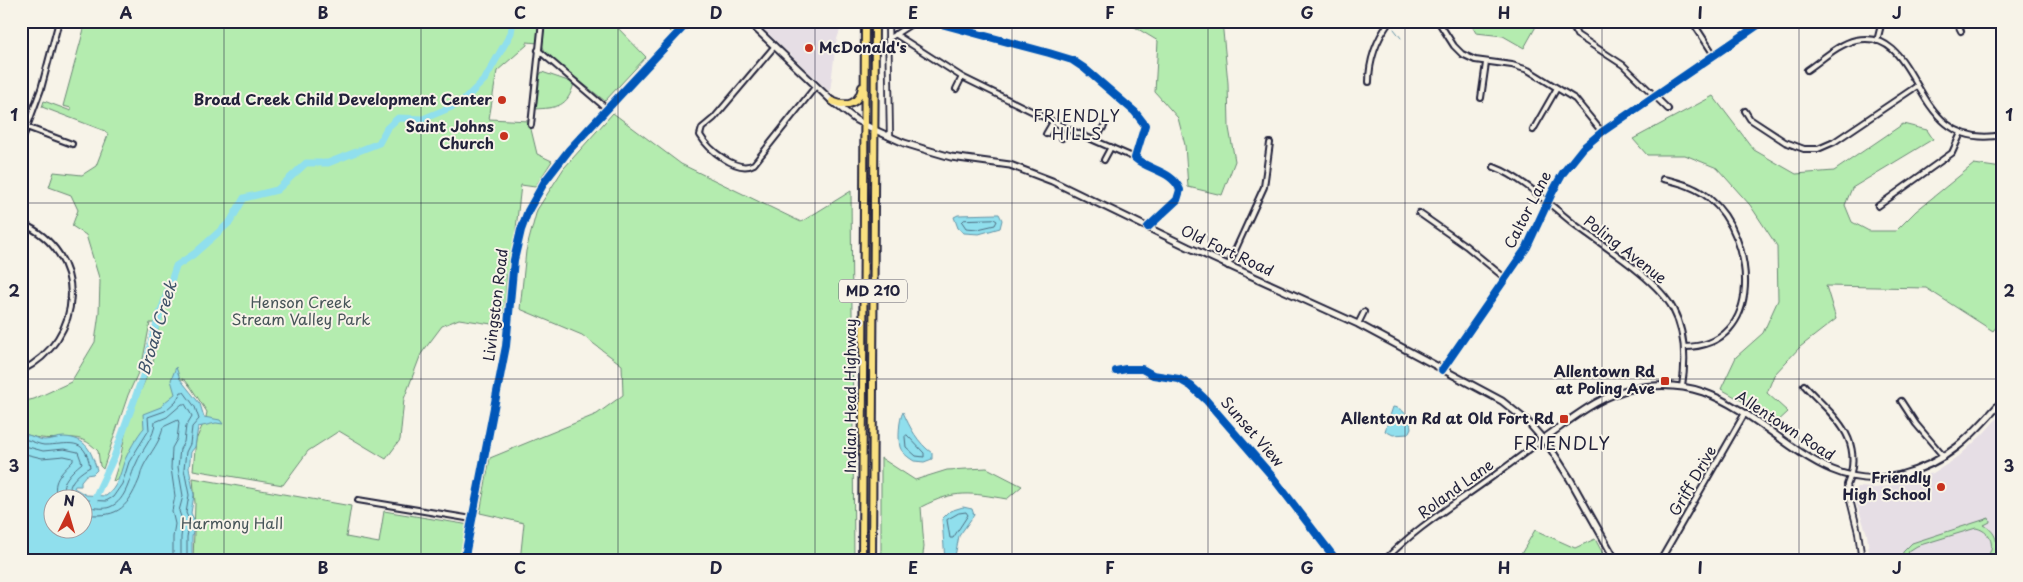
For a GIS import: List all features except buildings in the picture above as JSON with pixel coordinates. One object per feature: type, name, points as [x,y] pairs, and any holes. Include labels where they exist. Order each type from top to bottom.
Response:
[{"type":"highway","name":"Indian Head Highway","points":[[862,561],[865,21]]},
{"type":"highway","name":"Indian Head Highway","points":[[872,561],[875,21]]},
{"type":"highway","points":[[832,102],[849,105],[858,100],[862,90],[865,71]]},
{"type":"main road","name":"Livingston Road","points":[[464,561],[505,355],[513,268],[521,230],[534,200],[549,175],[569,150],[689,21]]},
{"type":"main road","name":"Old Fort Road","points":[[748,21],[832,102],[875,130],[904,143],[944,155],[1020,168],[1228,266],[1358,324],[1487,393],[1513,409],[1543,439],[1570,478],[1616,561]]},
{"type":"main road","name":"Allentown Road","points":[[1543,439],[1588,407],[1616,393],[1647,386],[1682,387],[1715,397],[1745,413],[1822,466],[1850,477],[1877,479],[1919,469],[1944,457],[1967,440],[2002,401]]},
{"type":"street","points":[[21,143],[42,89],[59,21]]},
{"type":"street","points":[[531,125],[542,21]]},
{"type":"street","points":[[888,21],[890,137]]},
{"type":"street","points":[[888,39],[916,21]]},
{"type":"street","points":[[930,21],[1062,56],[1084,68],[1136,112],[1144,122],[1145,129],[1135,151],[1134,158]]},
{"type":"street","points":[[1369,82],[1375,48],[1390,21]]},
{"type":"street","points":[[1438,21],[1462,54],[1486,63],[1518,66],[1557,88],[1580,104],[1602,132]]},
{"type":"street","points":[[1577,21],[1574,29],[1577,35],[1623,65],[1668,109]]},
{"type":"street","points":[[1692,21],[1714,55]]},
{"type":"street","name":"Caltor Lane","points":[[1442,370],[1506,279],[1532,238],[1556,184],[1583,148],[1602,132],[1764,21]]},
{"type":"street","points":[[1877,41],[1882,21]]},
{"type":"street","points":[[1956,21],[1961,31]]},
{"type":"street","points":[[895,34],[962,77],[1168,176],[1180,190],[1177,200],[1148,227]]},
{"type":"street","points":[[1807,70],[1850,42],[1860,40],[1877,41],[1898,54],[1944,123],[1961,133],[1987,137],[2002,135]]},
{"type":"street","points":[[774,47],[714,118],[702,128],[700,135],[705,142],[730,163],[748,168],[754,164],[816,86]]},
{"type":"street","points":[[538,50],[607,109]]},
{"type":"street","points":[[1482,98],[1486,63]]},
{"type":"street","points":[[956,89],[962,77]]},
{"type":"street","points":[[1745,111],[1750,119],[1785,142],[1804,149],[1818,149],[1839,139],[1918,86]]},
{"type":"street","points":[[1533,130],[1557,88]]},
{"type":"street","points":[[1046,134],[1053,122]]},
{"type":"street","points":[[21,125],[72,144]]},
{"type":"street","points":[[1094,140],[1104,126]]},
{"type":"street","points":[[1062,138],[1068,129]]},
{"type":"street","points":[[1878,206],[1952,154],[1961,133]]},
{"type":"street","points":[[1228,266],[1264,187],[1270,143]]},
{"type":"street","points":[[1104,160],[1111,147]]},
{"type":"street","name":"Poling Avenue","points":[[1494,167],[1509,173],[1612,252],[1662,294],[1676,315],[1684,347],[1682,387]]},
{"type":"street","points":[[1663,179],[1695,189],[1716,204],[1734,231],[1746,268],[1742,304],[1733,324],[1724,335],[1714,341],[1700,346],[1684,347]]},
{"type":"street","points":[[1419,214],[1466,246],[1506,279]]},
{"type":"street","points":[[21,223],[45,236],[53,245],[67,270],[72,288],[72,297],[69,318],[60,337],[39,360],[21,371]]},
{"type":"street","points":[[1358,324],[1364,312]]},
{"type":"street","name":"Sunset View","points":[[1116,371],[1142,369],[1153,375],[1179,379],[1191,386],[1206,400],[1271,475],[1337,561]]},
{"type":"street","points":[[1804,385],[1842,426],[1850,440],[1854,458],[1847,484],[1858,532],[1862,561]]},
{"type":"street","points":[[1901,401],[1916,424],[1944,457]]},
{"type":"street","name":"Griff Drive","points":[[1660,561],[1745,413]]},
{"type":"street","name":"Roland Lane","points":[[1384,561],[1416,532],[1457,500],[1487,481],[1543,439]]},
{"type":"street","points":[[358,500],[472,519]]},
{"type":"shaded area","points":[[755,21],[843,21],[836,42],[830,92]]},
{"type":"shaded area","name":"Friendly High School","points":[[2002,413],[2002,545],[1997,561],[1870,561],[1867,534],[1853,493],[1858,487],[1875,488],[1893,485],[1933,473],[1957,458]]},
{"type":"green space","name":"Henson Creek Stream Valley Park","points":[[65,21],[541,21],[538,43],[527,42],[527,45],[497,71],[489,119],[529,121],[537,154],[552,161],[535,187],[521,185],[511,273],[507,273],[504,313],[499,312],[498,325],[459,319],[442,326],[421,354],[404,399],[400,440],[386,459],[339,431],[308,451],[283,485],[193,470],[196,440],[207,412],[192,389],[182,379],[180,380],[179,393],[146,426],[121,479],[113,481],[120,459],[128,420],[153,362],[159,323],[150,323],[142,364],[128,395],[103,469],[100,466],[98,451],[78,438],[50,439],[21,434],[21,402],[34,399],[71,382],[95,342],[99,313],[100,281],[86,235],[72,226],[78,210],[71,195],[49,187],[54,172],[82,175],[96,166],[108,135],[105,131],[42,107],[44,101],[71,111],[71,108],[63,106],[84,29],[65,23]]},
{"type":"green space","points":[[544,21],[620,21],[616,26],[646,57],[605,101],[547,55],[542,45]]},
{"type":"green space","points":[[660,21],[686,21],[673,34]]},
{"type":"green space","points":[[1127,21],[1222,21],[1228,83],[1229,128],[1235,161],[1222,195],[1188,187],[1185,145],[1178,118],[1155,92],[1158,41]]},
{"type":"green space","points":[[1469,21],[1539,21],[1524,48],[1503,36],[1476,33]]},
{"type":"green space","points":[[542,72],[574,83],[572,91],[565,102],[555,107],[534,109],[539,76]]},
{"type":"green space","points":[[1713,96],[1754,150],[1796,174],[1834,171],[1903,124],[1927,130],[1933,139],[1852,188],[1845,205],[1852,222],[1869,231],[1896,231],[1916,211],[1974,164],[2002,168],[2002,320],[1993,331],[1926,288],[1826,286],[1836,319],[1800,347],[1774,375],[1767,393],[1788,412],[1775,424],[1744,402],[1721,389],[1736,357],[1763,333],[1778,300],[1777,246],[1750,205],[1717,168],[1685,155],[1647,155],[1633,139]]},
{"type":"green space","points":[[613,113],[681,164],[801,222],[851,191],[854,561],[520,561],[524,523],[480,513],[490,458],[597,414],[623,395],[622,365],[582,335],[520,309],[526,251],[537,210],[564,168]]},
{"type":"green space","points":[[881,458],[915,480],[947,470],[987,468],[1022,486],[1007,499],[963,494],[944,497],[921,507],[924,547],[922,561],[881,561]]},
{"type":"green space","name":"Harmony Hall","points":[[193,478],[351,506],[346,537],[379,543],[384,511],[470,525],[463,561],[193,561],[195,503]]},
{"type":"green space","points":[[1989,518],[1990,522],[1984,525],[1995,536],[1997,546],[1990,561],[1981,561],[1990,553],[1990,538],[1982,530],[1976,528],[1917,546],[1909,551],[1906,561],[1901,561],[1903,552],[1912,543]]},
{"type":"green space","points":[[1535,530],[1575,548],[1595,539],[1607,561],[1517,561]]},
{"type":"water","points":[[999,214],[1002,220],[1000,228],[979,234],[964,233],[958,228],[954,217],[958,215]]},
{"type":"water","points":[[176,367],[180,379],[200,404],[204,417],[220,420],[223,424],[216,423],[198,427],[195,447],[191,452],[189,468],[194,495],[191,513],[195,522],[192,537],[192,561],[21,561],[21,434],[44,440],[62,437],[72,438],[83,443],[90,451],[97,470],[93,474],[86,475],[81,481],[81,486],[75,486],[74,488],[77,490],[42,490],[42,540],[92,540],[92,495],[106,496],[110,493],[128,454],[144,428],[143,414],[161,407],[175,394],[171,380]]},
{"type":"water","points":[[1393,407],[1403,411],[1408,417],[1411,428],[1408,434],[1393,435],[1385,431]]},
{"type":"water","points":[[903,412],[915,435],[932,453],[932,459],[924,462],[914,461],[901,449],[899,429]]},
{"type":"water","points":[[963,507],[972,509],[974,515],[959,536],[954,561],[945,561],[942,519],[950,511]]},
{"type":"waterway","name":"Broad Creek","points":[[92,504],[114,457],[144,373],[153,335],[176,266],[194,254],[230,222],[244,198],[277,190],[306,163],[328,163],[379,143],[387,128],[398,118],[423,119],[461,103],[485,79],[511,33],[513,21]]},
{"type":"waterway","points":[[1394,29],[1401,38]]},
{"type":"cycle path","points":[[464,561],[506,346],[514,260],[521,230],[528,211],[545,181],[569,150],[689,21]]},
{"type":"cycle path","points":[[930,21],[1072,60],[1135,112],[1145,125],[1135,158],[1172,179],[1180,190],[1177,200],[1148,227]]},
{"type":"cycle path","points":[[1442,370],[1527,247],[1563,173],[1583,148],[1602,132],[1764,21]]},
{"type":"cycle path","points":[[1116,371],[1142,369],[1153,375],[1179,379],[1191,386],[1206,400],[1271,475],[1337,561]]},
{"type":"place","name":"McDonald's","points":[[809,48]]},
{"type":"place","name":"Broad Creek Child Development Center","points":[[502,100]]},
{"type":"place","name":"Saint Johns Church","points":[[504,136]]},
{"type":"place","name":"Allentown Rd at Poling Ave","points":[[1665,381]]},
{"type":"place","name":"Allentown Rd at Old Fort Rd","points":[[1564,419]]},
{"type":"place","name":"Friendly High School","points":[[1941,487]]},
{"type":"district","name":"FRIENDLY HILLS","points":[[1077,125]]},
{"type":"district","name":"FRIENDLY","points":[[1562,444]]}]
